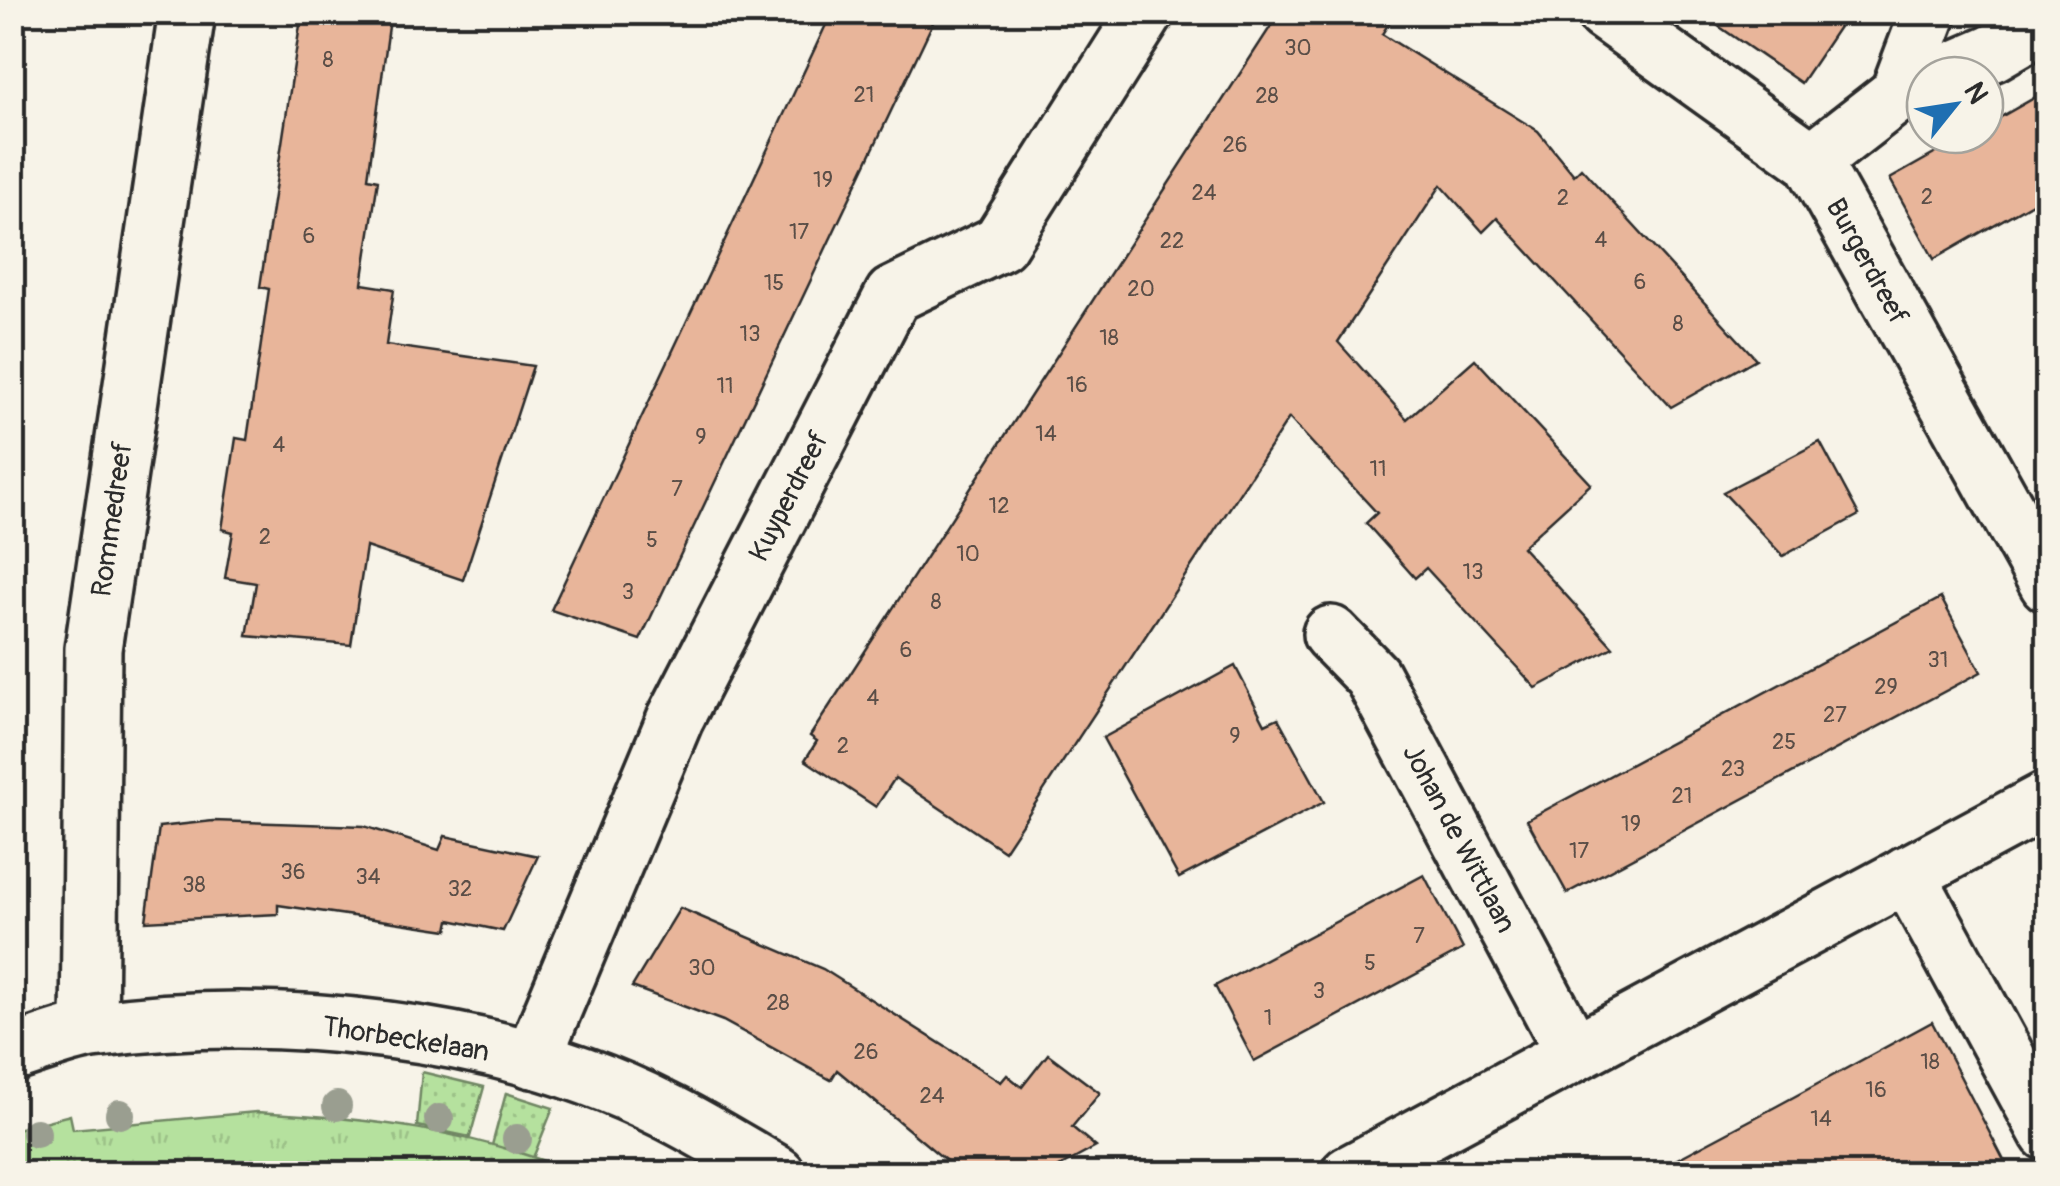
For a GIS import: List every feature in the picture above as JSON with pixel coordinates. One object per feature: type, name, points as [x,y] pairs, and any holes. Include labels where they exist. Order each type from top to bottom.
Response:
[{"type":"street","name":"Rommedreef","points":[[90,1030],[93,649],[187,12]]},
{"type":"street","name":"Kuyperdreef","points":[[532,1060],[675,719],[893,295],[1000,243],[1146,12]]},
{"type":"street","name":"Burgerdreef","points":[[1604,12],[1812,161],[2048,584]]},
{"type":"street","points":[[1925,55],[1929,12]]},
{"type":"street","points":[[1988,55],[2048,20]]},
{"type":"street","points":[[1812,161],[1905,96]]},
{"type":"street","name":"Johan de Wittlaan","points":[[1331,634],[1372,676],[1574,1052]]},
{"type":"street","points":[[1349,1174],[2048,800]]},
{"type":"street","points":[[1907,874],[2048,1134]]},
{"type":"street","name":"Thorbeckelaan","points":[[12,1054],[90,1030],[200,1022],[312,1023],[424,1034],[532,1060],[662,1108],[777,1174]]},
{"type":"green space","points":[[422,1072],[484,1087],[470,1137],[417,1126]]},
{"type":"green space","points":[[506,1093],[553,1108],[527,1173],[487,1164]]},
{"type":"green space","points":[[256,1112],[338,1118],[458,1136],[575,1173],[13,1173],[13,1130],[70,1115],[73,1129]]},
{"type":"building","points":[[302,12],[391,12],[368,178],[378,180],[362,284],[394,289],[386,345],[533,366],[463,580],[366,547],[351,645],[247,636],[256,583],[225,578],[233,532],[222,529],[236,438],[247,440],[269,289],[260,287]]},
{"type":"building","points":[[832,12],[938,12],[640,640],[551,610]]},
{"type":"building","points":[[1280,12],[1396,12],[1382,34],[1538,131],[1574,175],[1581,168],[1756,359],[1671,407],[1497,218],[1483,232],[1441,185],[1338,342],[1407,419],[1475,359],[1591,484],[1522,547],[1613,647],[1536,688],[1426,568],[1415,578],[1366,523],[1377,513],[1289,418],[1004,851],[895,778],[876,807],[805,760],[817,741],[810,736]]},
{"type":"building","points":[[1698,12],[1849,12],[1801,83]]},
{"type":"building","points":[[2048,90],[2048,194],[1934,259],[1890,179],[1933,155],[2005,155],[2005,115]]},
{"type":"building","points":[[1820,442],[1859,515],[1783,556],[1723,492]]},
{"type":"building","points":[[1941,598],[1981,672],[1567,893],[1527,820]]},
{"type":"building","points":[[1235,666],[1265,724],[1278,718],[1324,802],[1179,878],[1103,738]]},
{"type":"building","points":[[213,821],[364,826],[439,850],[445,836],[538,856],[503,931],[450,920],[448,930],[278,905],[278,914],[146,921],[159,827]]},
{"type":"building","points":[[1424,875],[1463,949],[1254,1061],[1215,986]]},
{"type":"building","points":[[680,908],[823,969],[1001,1082],[1007,1075],[1022,1087],[1048,1054],[1100,1093],[1072,1127],[1096,1147],[1046,1174],[962,1174],[837,1070],[831,1080],[723,1021],[632,987]]},
{"type":"building","points":[[1932,1022],[2011,1174],[1649,1174],[1777,1106]]}]
